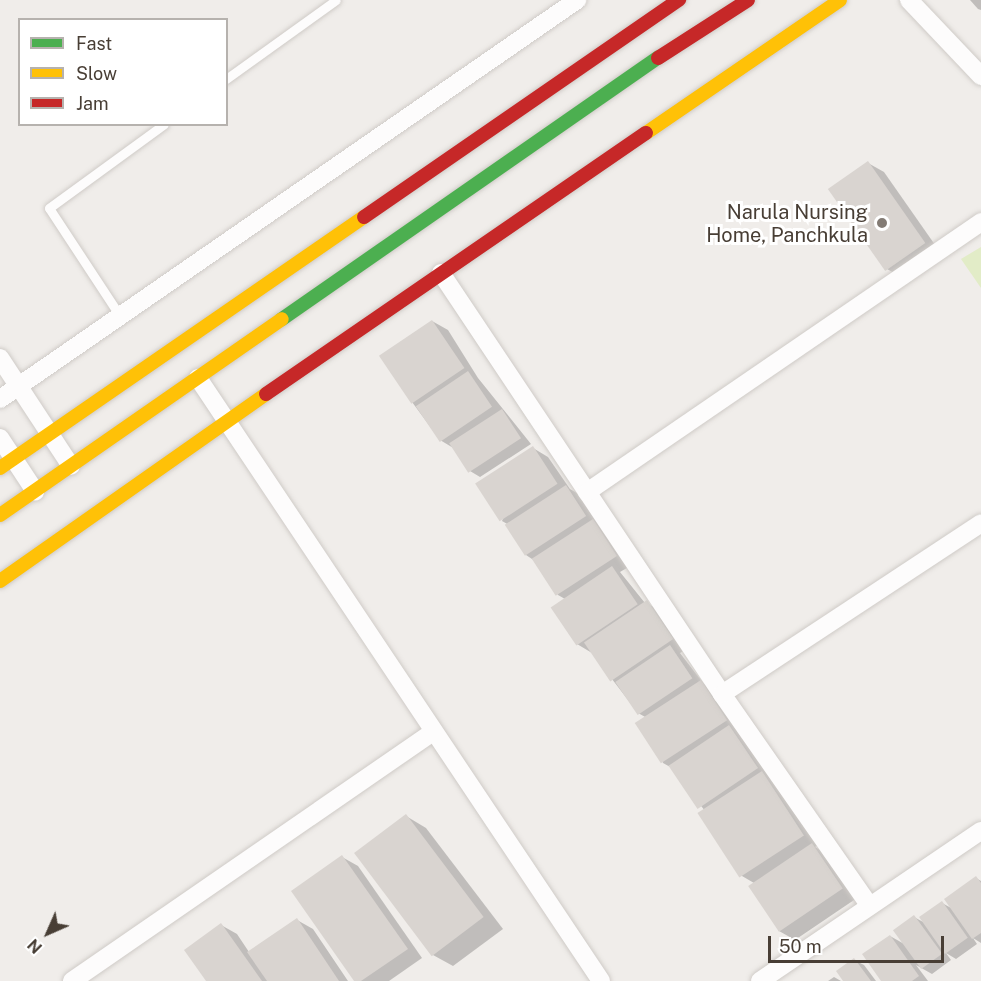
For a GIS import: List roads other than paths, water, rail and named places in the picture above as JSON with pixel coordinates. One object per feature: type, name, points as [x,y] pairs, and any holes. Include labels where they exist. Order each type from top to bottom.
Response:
[{"type":"street","points":[[0,399],[577,0]]},
{"type":"street","points":[[7,464],[679,0]]},
{"type":"street","points":[[0,515],[634,74],[748,0]]},
{"type":"street","points":[[0,581],[226,421],[840,0]]},
{"type":"street","points":[[909,0],[981,76]]},
{"type":"street","points":[[587,492],[981,222]]},
{"type":"street","points":[[441,273],[722,694],[869,905]]},
{"type":"street","points":[[196,333],[217,364]]},
{"type":"street","points":[[0,358],[70,466]]},
{"type":"street","points":[[161,358],[181,389]]},
{"type":"street","points":[[198,378],[432,732],[601,981]]},
{"type":"street","points":[[0,438],[7,464],[35,491]]},
{"type":"street","points":[[722,694],[981,523]]},
{"type":"street","points":[[72,981],[432,732]]},
{"type":"street","points":[[760,981],[981,831]]},
{"type":"lane","points":[[228,78],[336,0]]},
{"type":"lane","points":[[120,316],[49,208],[161,126]]},
{"type":"place","name":"Narula Nursing Home, Panchkula","points":[[882,223]]}]
